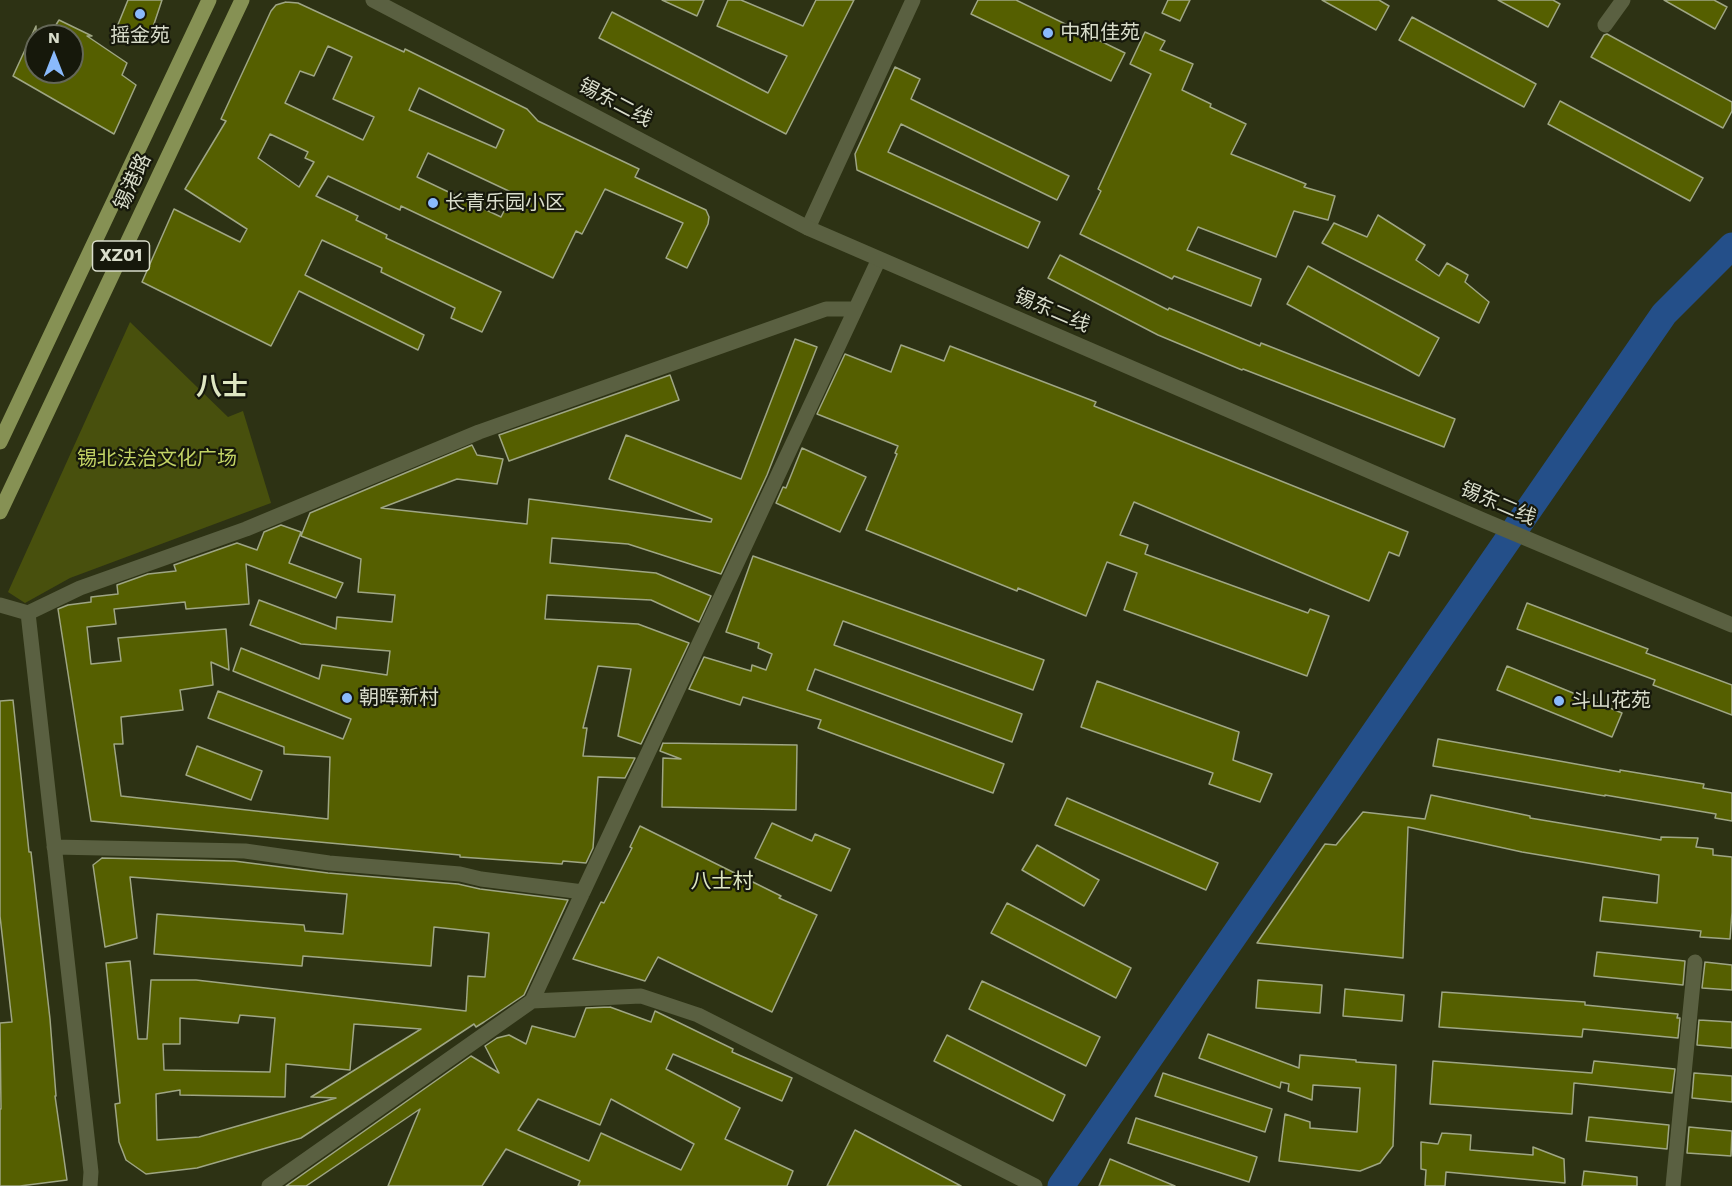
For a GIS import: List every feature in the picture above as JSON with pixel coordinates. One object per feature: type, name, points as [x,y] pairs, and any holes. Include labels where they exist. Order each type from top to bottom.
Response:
[{"type":"main road","name":"锡港路","points":[[0,442],[209,0]]},
{"type":"main road","name":"锡港路","points":[[0,512],[242,0]]},
{"type":"street","name":"锡东二线","points":[[373,0],[808,228],[1617,578],[1732,625]]},
{"type":"street","points":[[808,228],[913,0]]},
{"type":"street","points":[[1605,25],[1623,0]]},
{"type":"street","points":[[269,1186],[532,1001],[879,259]]},
{"type":"street","points":[[0,605],[28,613],[80,588],[246,529],[479,432],[826,309],[855,309]]},
{"type":"street","points":[[28,613],[91,1172],[90,1186]]},
{"type":"street","points":[[54,847],[245,851],[329,863],[460,874],[481,879],[583,892]]},
{"type":"street","points":[[1673,1186],[1695,962]]},
{"type":"street","points":[[532,1001],[641,996],[698,1015],[1035,1186]]},
{"type":"green space","name":"锡北法治文化广场","points":[[130,322],[228,417],[243,411],[271,503],[70,578],[25,603],[8,592]]},
{"type":"building","name":"摇金苑","points":[[128,0],[162,0],[148,42],[117,27]]},
{"type":"building","points":[[662,0],[704,0],[697,16]]},
{"type":"building","points":[[728,0],[741,0],[803,26],[816,0],[854,0],[786,134],[599,38],[612,12],[768,93],[787,56],[717,26]]},
{"type":"building","name":"中和佳苑","points":[[978,0],[1016,0],[1125,53],[1111,81],[971,14]]},
{"type":"building","points":[[1168,0],[1190,0],[1180,21],[1162,13]]},
{"type":"building","points":[[1322,0],[1379,0],[1389,6],[1376,30]]},
{"type":"building","points":[[1498,0],[1553,0],[1560,4],[1548,27]]},
{"type":"building","points":[[1664,0],[1714,0],[1727,7],[1715,29]]},
{"type":"building","points":[[286,2],[298,3],[404,52],[405,49],[527,109],[538,121],[639,169],[635,177],[706,210],[709,217],[708,224],[687,268],[666,258],[683,223],[605,189],[582,234],[576,231],[553,278],[401,206],[400,210],[328,176],[316,196],[358,216],[356,220],[387,235],[386,238],[501,292],[482,332],[451,318],[455,308],[381,272],[382,268],[322,240],[305,275],[424,335],[418,350],[299,291],[271,346],[142,282],[174,209],[240,242],[247,229],[185,189],[226,121],[221,119],[271,11],[276,5]],"holes":[[[328,46],[352,57],[333,99],[374,117],[363,140],[285,103],[300,71],[314,76]],[[419,88],[504,130],[496,148],[409,110]],[[270,134],[308,152],[305,158],[314,162],[299,187],[258,158]],[[428,153],[513,193],[501,217],[417,177]]]},
{"type":"building","points":[[1412,17],[1536,84],[1524,107],[1399,40]]},
{"type":"building","points":[[84,32],[127,63],[122,75],[136,85],[114,134],[27,84],[84,84]]},
{"type":"building","points":[[1145,32],[1165,41],[1160,50],[1193,64],[1182,90],[1211,104],[1210,107],[1246,124],[1231,154],[1306,184],[1304,187],[1335,196],[1328,220],[1294,211],[1276,257],[1198,227],[1187,250],[1261,279],[1251,306],[1174,276],[1172,279],[1080,234],[1151,74],[1130,64]]},
{"type":"building","points":[[1607,34],[1732,102],[1732,111],[1723,128],[1591,57],[1604,35]]},
{"type":"building","points":[[24,52],[24,82],[13,76]]},
{"type":"building","points":[[895,67],[920,79],[911,99],[1069,176],[1057,200],[901,124],[888,152],[1040,222],[1028,248],[857,170],[855,154]]},
{"type":"building","points":[[1560,101],[1703,178],[1690,201],[1548,124]]},
{"type":"building","points":[[1378,215],[1425,245],[1416,260],[1439,276],[1447,263],[1468,275],[1465,282],[1489,302],[1479,323],[1322,243],[1334,223],[1367,237]]},
{"type":"building","points":[[1060,255],[1168,310],[1169,308],[1260,346],[1261,343],[1455,419],[1444,447],[1242,370],[1158,335],[1048,278]]},
{"type":"building","points":[[1308,266],[1439,338],[1419,376],[1287,304]]},
{"type":"building","points":[[795,339],[817,347],[767,475],[721,574],[628,544],[552,538],[550,563],[656,573],[711,596],[699,622],[651,600],[547,595],[545,619],[638,624],[689,643],[641,744],[618,736],[631,669],[598,666],[583,728],[587,728],[583,756],[635,758],[625,778],[598,777],[593,848],[586,863],[563,861],[562,864],[460,857],[460,855],[91,821],[58,609],[68,605],[91,602],[91,597],[118,594],[117,585],[148,574],[176,571],[174,565],[237,543],[257,550],[264,532],[281,525],[301,532],[289,563],[343,583],[336,598],[246,564],[249,604],[186,609],[185,602],[114,609],[116,624],[87,627],[91,664],[121,661],[118,638],[226,629],[229,670],[211,662],[213,685],[180,690],[183,710],[121,717],[123,744],[114,744],[121,796],[328,819],[330,757],[284,754],[284,747],[208,718],[218,691],[343,739],[351,719],[233,671],[241,648],[319,679],[322,665],[387,675],[390,651],[301,644],[250,625],[259,600],[336,629],[337,617],[392,622],[395,595],[358,592],[361,559],[301,536],[310,513],[472,445],[477,455],[503,459],[497,484],[457,479],[381,508],[527,524],[529,499],[711,522],[712,519],[609,479],[626,435],[741,479]]},
{"type":"building","points":[[901,345],[944,361],[950,346],[1096,402],[1094,406],[1408,532],[1399,556],[1389,552],[1369,601],[1134,502],[1120,535],[1148,545],[1145,554],[1308,613],[1310,609],[1329,616],[1307,676],[1124,610],[1137,573],[1107,562],[1086,616],[1018,588],[1017,591],[866,530],[897,454],[895,453],[898,446],[817,414],[845,354],[891,372]]},
{"type":"building","points":[[670,375],[679,400],[509,461],[499,435]]},
{"type":"building","points":[[802,448],[866,477],[840,532],[776,503],[783,487],[786,488]]},
{"type":"building","points":[[753,556],[1044,660],[1033,690],[843,621],[834,645],[1022,714],[1012,742],[815,669],[807,690],[1004,764],[993,793],[818,728],[821,720],[743,697],[740,705],[689,689],[704,657],[751,671],[752,665],[766,670],[772,654],[758,648],[759,643],[726,632]]},
{"type":"building","points":[[1527,603],[1648,649],[1646,653],[1732,685],[1732,715],[1653,685],[1655,680],[1517,629]]},
{"type":"building","name":"斗山花苑","points":[[1507,666],[1622,713],[1612,737],[1497,690]]},
{"type":"building","points":[[1097,681],[1239,732],[1233,760],[1272,774],[1260,802],[1209,784],[1213,773],[1081,727]]},
{"type":"building","points":[[13,700],[50,1019],[55,1096],[67,1180],[0,1186],[0,1023],[12,1022],[0,916],[0,701]]},
{"type":"building","points":[[1438,739],[1620,772],[1620,770],[1704,784],[1703,788],[1732,793],[1732,821],[1715,818],[1716,814],[1433,766]]},
{"type":"building","points":[[663,743],[797,745],[796,810],[662,807],[663,758],[681,759],[660,751]]},
{"type":"building","points":[[197,746],[262,771],[251,800],[186,775]]},
{"type":"building","points":[[1431,795],[1530,816],[1530,818],[1661,840],[1661,837],[1698,838],[1696,847],[1713,849],[1713,855],[1732,857],[1730,939],[1700,937],[1701,931],[1600,921],[1603,897],[1657,903],[1659,875],[1522,852],[1408,827],[1403,958],[1257,943],[1325,844],[1336,845],[1363,812],[1425,819]]},
{"type":"building","points":[[1067,798],[1218,863],[1206,890],[1055,825]]},
{"type":"building","points":[[772,823],[812,841],[815,834],[850,849],[831,891],[755,858]]},
{"type":"building","points":[[640,826],[781,896],[779,898],[817,915],[772,1012],[658,957],[645,981],[573,959],[601,902],[604,903],[632,848],[630,847]]},
{"type":"building","points":[[1037,845],[1099,880],[1084,906],[1022,870]]},
{"type":"building","points":[[102,858],[234,861],[328,873],[458,884],[568,900],[524,995],[484,1022],[476,1027],[474,1024],[301,1138],[197,1168],[146,1174],[126,1160],[119,1142],[115,1104],[120,1103],[106,963],[130,961],[138,1039],[147,1039],[151,980],[196,980],[466,1011],[468,976],[485,977],[489,933],[434,927],[431,966],[303,956],[302,966],[154,954],[157,914],[304,925],[305,931],[343,934],[347,894],[130,877],[137,938],[105,947],[93,865]],"holes":[[[240,1015],[275,1018],[270,1072],[164,1070],[163,1044],[180,1044],[180,1018],[238,1023]],[[354,1024],[421,1029],[311,1097],[336,1098],[199,1137],[157,1140],[156,1094],[180,1090],[180,1095],[285,1097],[286,1064],[350,1070]]]},
{"type":"building","points":[[1007,903],[1131,968],[1116,998],[991,933]]},
{"type":"building","points":[[1597,952],[1685,961],[1683,985],[1594,976]]},
{"type":"building","points":[[1705,962],[1732,965],[1732,990],[1702,988]]},
{"type":"building","points":[[1258,980],[1322,985],[1320,1013],[1256,1008]]},
{"type":"building","points":[[982,981],[1100,1037],[1086,1066],[969,1009]]},
{"type":"building","points":[[1345,989],[1404,995],[1402,1021],[1343,1016]]},
{"type":"building","points":[[1442,992],[1585,1002],[1585,1005],[1678,1014],[1677,1018],[1680,1018],[1678,1038],[1583,1029],[1582,1037],[1439,1027]]},
{"type":"building","points":[[610,1007],[651,1022],[655,1011],[733,1049],[732,1052],[792,1078],[782,1101],[673,1054],[666,1069],[740,1108],[725,1139],[793,1171],[787,1186],[578,1186],[580,1181],[506,1149],[482,1186],[388,1186],[420,1109],[306,1186],[286,1186],[471,1056],[499,1073],[485,1046],[497,1038],[509,1035],[526,1044],[532,1026],[575,1037],[586,1008]],"holes":[[[538,1099],[600,1125],[611,1099],[694,1144],[681,1170],[601,1133],[589,1161],[518,1130]]]},
{"type":"building","points":[[1699,1020],[1732,1022],[1732,1048],[1697,1045]]},
{"type":"building","points":[[1208,1034],[1299,1068],[1300,1055],[1396,1065],[1393,1146],[1380,1163],[1360,1171],[1279,1161],[1285,1114],[1310,1122],[1310,1128],[1357,1132],[1360,1088],[1313,1085],[1312,1100],[1288,1091],[1289,1084],[1281,1082],[1280,1088],[1199,1058]]},
{"type":"building","points":[[947,1035],[1065,1095],[1053,1121],[934,1061]]},
{"type":"building","points":[[1433,1061],[1592,1073],[1594,1061],[1675,1069],[1672,1093],[1574,1083],[1572,1114],[1430,1104]]},
{"type":"building","points":[[1163,1073],[1272,1109],[1265,1132],[1155,1096]]},
{"type":"building","points":[[1694,1073],[1732,1076],[1732,1102],[1692,1098]]},
{"type":"building","points":[[1589,1117],[1669,1125],[1667,1149],[1586,1141]]},
{"type":"building","points":[[1136,1118],[1257,1157],[1249,1182],[1128,1143]]},
{"type":"building","points":[[1689,1127],[1732,1131],[1731,1156],[1687,1153]]},
{"type":"building","points":[[855,1130],[961,1186],[827,1186]]},
{"type":"building","points":[[1442,1133],[1471,1135],[1470,1150],[1533,1155],[1533,1147],[1564,1159],[1565,1183],[1446,1172],[1445,1186],[1425,1186],[1426,1170],[1421,1169],[1421,1142],[1438,1144]]},
{"type":"building","points":[[1110,1159],[1175,1186],[1099,1186]]},
{"type":"building","points":[[1584,1171],[1637,1177],[1637,1186],[1582,1186]]},
{"type":"waterway","points":[[1061,1186],[1664,314],[1732,246]]},
{"type":"place","name":"摇金苑","points":[[140,14]]},
{"type":"place","name":"中和佳苑","points":[[1048,33]]},
{"type":"place","name":"长青乐园小区","points":[[433,203]]},
{"type":"place","name":"朝晖新村","points":[[347,698]]},
{"type":"place","name":"斗山花苑","points":[[1559,701]]},
{"type":"district","name":"八士","points":[[222,387]]},
{"type":"district","name":"八士村","points":[[722,882]]}]
